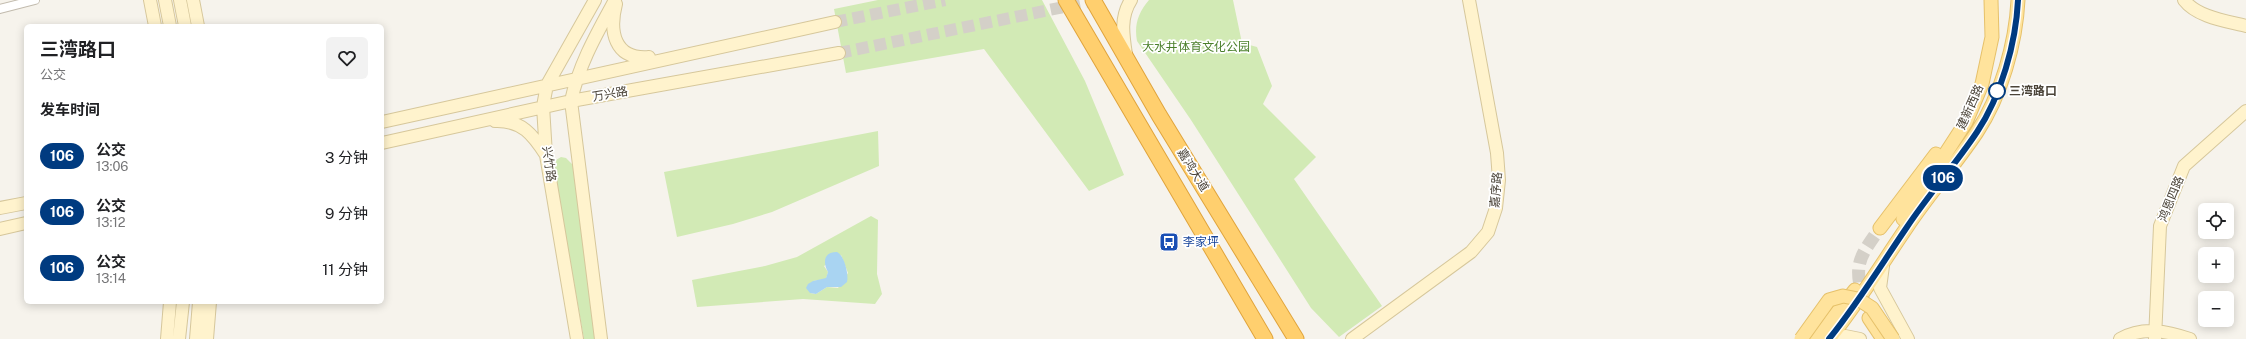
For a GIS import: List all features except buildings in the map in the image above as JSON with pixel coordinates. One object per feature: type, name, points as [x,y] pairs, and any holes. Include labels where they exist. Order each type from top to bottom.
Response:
[{"type":"highway","name":"嘉鸿大道","points":[[1066,0],[1265,339]]},
{"type":"highway","name":"嘉鸿大道","points":[[1094,0],[1159,115],[1296,339]]},
{"type":"highway","points":[[1277,307],[1303,339]]},
{"type":"main road","name":"建新西路","points":[[1816,339],[1865,277],[1966,122],[1982,84],[1992,37],[1991,0]]},
{"type":"main road","points":[[1992,37],[1999,0]]},
{"type":"main road","name":"建新西路","points":[[1829,339],[1883,266],[1907,227],[1978,131],[2000,84],[2014,38],[2018,0]]},
{"type":"main road","points":[[1880,228],[1938,151],[1966,122]]},
{"type":"main road","points":[[1801,339],[1829,300],[1843,296],[1858,299],[1872,308],[1893,339]]},
{"type":"main road","points":[[1869,318],[1883,339]]},
{"type":"street","points":[[0,9],[35,0]]},
{"type":"street","points":[[150,0],[155,24]]},
{"type":"street","points":[[165,0],[170,24]]},
{"type":"street","points":[[180,0],[185,24]]},
{"type":"street","points":[[193,0],[198,24]]},
{"type":"street","name":"兴竹路","points":[[576,338],[546,155],[543,106],[547,85],[595,0]]},
{"type":"street","points":[[616,0],[613,15],[614,35],[623,51],[629,55],[642,58],[680,55]]},
{"type":"street","points":[[601,339],[571,101],[576,78],[593,39],[616,0]]},
{"type":"street","points":[[1126,57],[1123,18],[1131,0]]},
{"type":"street","name":"嘉序路","points":[[1352,339],[1471,252],[1488,232],[1496,208],[1499,180],[1498,153],[1469,0]]},
{"type":"street","points":[[2184,0],[2188,5],[2212,17],[2246,26]]},
{"type":"street","name":"万兴路","points":[[384,122],[835,22]]},
{"type":"street","name":"万兴路","points":[[384,143],[543,106],[839,52]]},
{"type":"street","name":"鸿恩四路","points":[[2154,335],[2160,226],[2184,166],[2246,111]]},
{"type":"street","points":[[472,122],[505,121],[522,126],[532,133],[546,155]]},
{"type":"street","points":[[0,208],[24,203]]},
{"type":"street","points":[[0,229],[24,223]]},
{"type":"street","points":[[1883,266],[1880,288],[1908,339]]},
{"type":"street","points":[[167,339],[170,304]]},
{"type":"street","points":[[179,339],[183,304]]},
{"type":"street","points":[[196,339],[199,304]]},
{"type":"street","points":[[207,339],[210,304]]},
{"type":"street","points":[[2120,339],[2139,332],[2154,335],[2170,332],[2190,339]]},
{"type":"street","points":[[1837,339],[1845,336],[1860,339]]},
{"type":"green space","points":[[878,0],[1042,0],[1085,81],[1124,175],[1089,191],[984,49],[846,73],[834,9]]},
{"type":"green space","name":"大水井体育文化公园","points":[[1149,0],[1233,0],[1242,43],[1257,47],[1272,86],[1263,104],[1316,157],[1294,179],[1382,306],[1339,337],[1311,308],[1191,120],[1137,41],[1136,30],[1138,19]]},
{"type":"green space","points":[[878,131],[879,166],[772,212],[733,224],[677,237],[664,172]]},
{"type":"green space","points":[[561,157],[566,158],[573,165],[597,339],[584,339],[554,169],[556,160]]},
{"type":"green space","points":[[871,216],[878,220],[877,274],[882,294],[875,304],[803,299],[697,307],[692,280],[765,266],[797,257]],"holes":[[[841,255],[848,273],[838,288],[827,287],[816,294],[810,293],[813,281],[826,279],[828,272],[824,266]]]},
{"type":"water","points":[[832,252],[837,252],[842,257],[845,265],[847,282],[841,287],[827,287],[816,294],[810,293],[806,288],[808,284],[813,281],[826,278],[828,272],[825,265],[825,259]]},
{"type":"tunnel","points":[[835,22],[945,0]]},
{"type":"tunnel","points":[[839,53],[1098,0]]},
{"type":"tunnel","points":[[1864,301],[1859,278],[1860,262],[1867,247],[1880,228]]},
{"type":"bus line","name":"106","points":[[1829,339],[1883,266],[1907,227],[1978,131],[2000,84],[2014,38],[2018,0]]},
{"type":"place","name":"三湾路口","points":[[1997,91]]},
{"type":"place","name":"李家坪","points":[[1169,242]]}]
